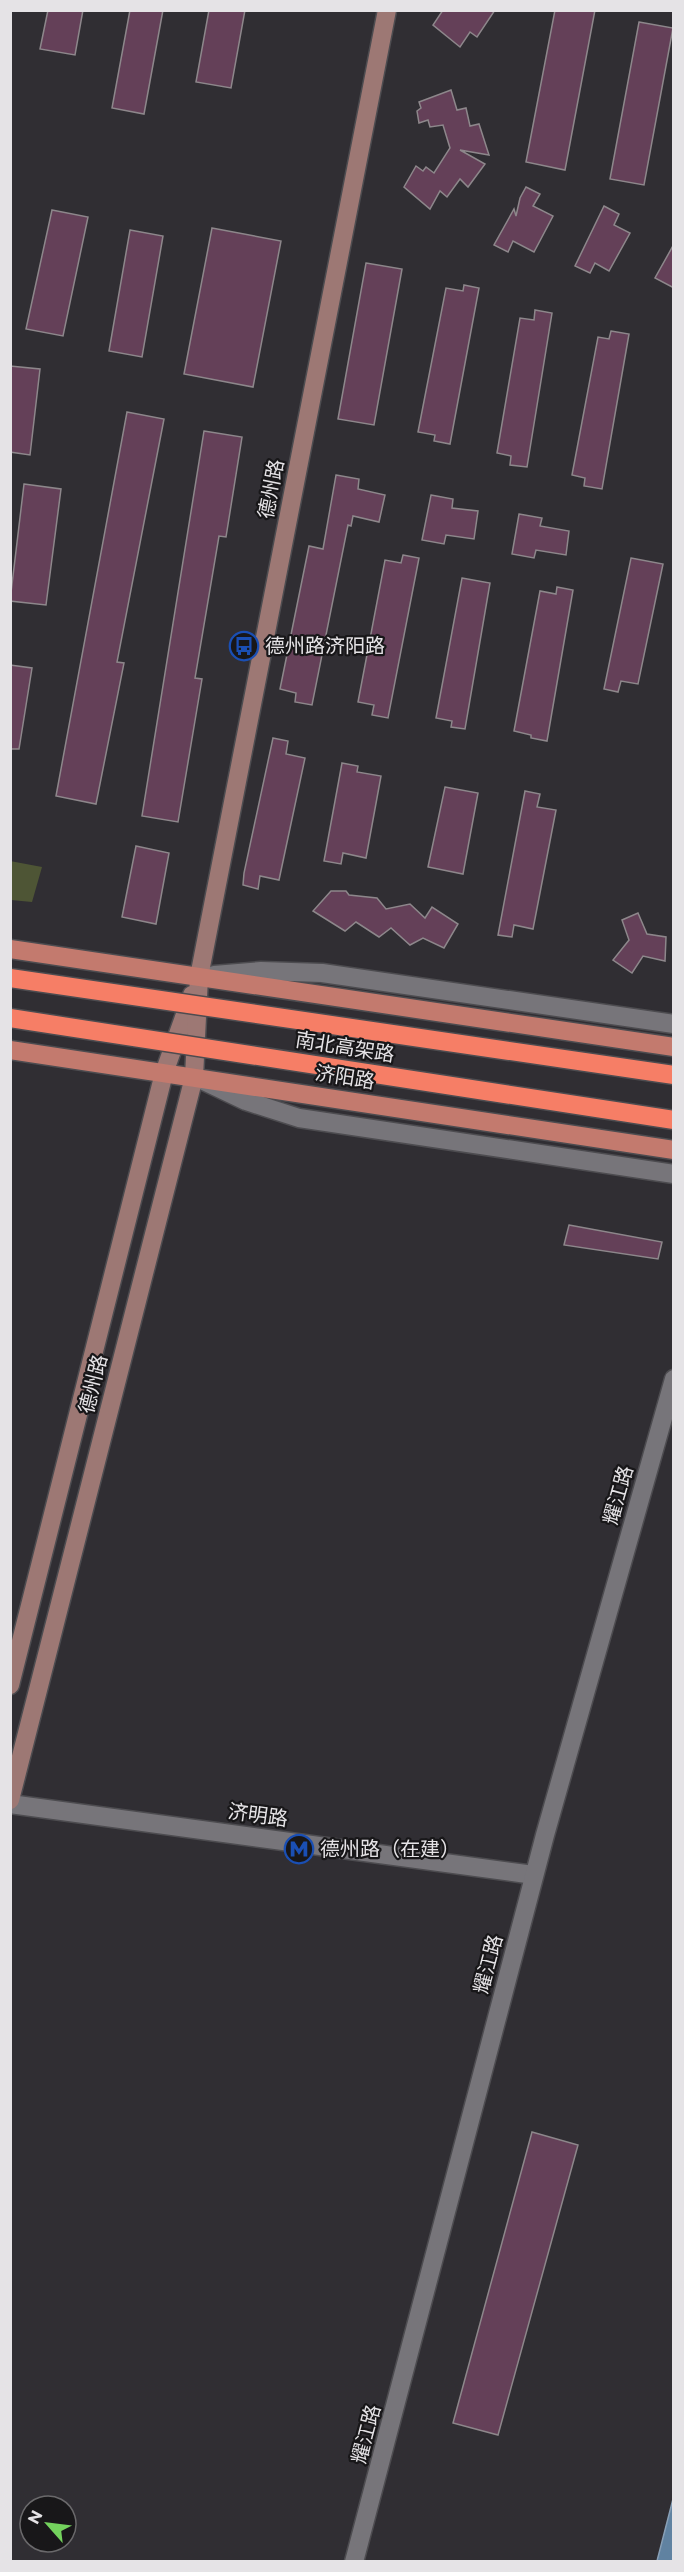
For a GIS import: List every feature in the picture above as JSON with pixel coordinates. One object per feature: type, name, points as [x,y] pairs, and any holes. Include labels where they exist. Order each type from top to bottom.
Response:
[{"type":"highway","name":"南北高架路","points":[[10,978],[674,1075]]},
{"type":"highway","name":"南北高架路","points":[[10,1018],[674,1119]]},
{"type":"main road","points":[[10,949],[674,1047]]},
{"type":"main road","name":"济阳路","points":[[10,1050],[674,1150]]},
{"type":"street","name":"德州路","points":[[10,1802],[194,1077],[199,977],[387,10]]},
{"type":"street","points":[[199,977],[261,971],[322,974],[674,1024]]},
{"type":"street","name":"德州路","points":[[10,1685],[164,1072],[199,977]]},
{"type":"street","points":[[194,1077],[246,1101],[299,1118],[674,1174]]},
{"type":"street","name":"耀江路","points":[[354,2562],[534,1875],[674,1379]]},
{"type":"street","name":"济明路","points":[[10,1802],[534,1875]]},
{"type":"green space","points":[[10,861],[42,867],[32,902],[11,900]]},
{"type":"water","points":[[673,2499],[673,2561],[657,2561]]},
{"type":"building","points":[[48,10],[83,10],[75,55],[40,49]]},
{"type":"building","points":[[130,10],[163,10],[144,114],[112,108]]},
{"type":"building","points":[[209,10],[245,10],[231,88],[196,82]]},
{"type":"building","points":[[443,10],[495,10],[477,37],[470,32],[460,47],[433,25]]},
{"type":"building","points":[[555,10],[595,10],[565,170],[526,162]]},
{"type":"building","points":[[639,22],[673,28],[644,185],[610,179]]},
{"type":"building","points":[[451,90],[457,110],[466,108],[470,126],[479,124],[489,155],[460,150],[485,164],[468,187],[460,179],[447,197],[440,191],[430,209],[404,187],[416,166],[423,171],[426,167],[434,173],[450,148],[443,125],[430,127],[428,120],[419,123],[417,111],[421,108],[419,102]]},
{"type":"building","points":[[526,187],[540,194],[533,206],[553,216],[534,252],[513,241],[508,252],[494,245],[514,209],[516,216],[520,198]]},
{"type":"building","points":[[604,206],[619,214],[614,225],[630,233],[609,271],[595,263],[590,273],[575,266]]},
{"type":"building","points":[[52,210],[88,217],[63,336],[26,329]]},
{"type":"building","points":[[212,228],[281,241],[253,387],[184,374]]},
{"type":"building","points":[[130,230],[163,236],[142,357],[109,351]]},
{"type":"building","points":[[674,244],[674,288],[655,278]]},
{"type":"building","points":[[366,263],[402,269],[374,425],[338,419]]},
{"type":"building","points":[[464,285],[479,288],[450,444],[434,441],[435,435],[418,432],[446,288],[463,291]]},
{"type":"building","points":[[535,310],[552,313],[527,467],[510,465],[511,456],[497,453],[520,318],[534,320]]},
{"type":"building","points":[[611,331],[629,334],[602,489],[584,486],[585,478],[572,475],[598,337],[609,339]]},
{"type":"building","points":[[10,366],[40,369],[30,455],[10,452]]},
{"type":"building","points":[[127,412],[164,419],[117,662],[124,663],[96,804],[56,796]]},
{"type":"building","points":[[204,431],[242,437],[226,537],[219,536],[195,678],[202,679],[178,822],[142,816]]},
{"type":"building","points":[[336,475],[359,479],[358,489],[385,495],[379,522],[353,516],[351,526],[348,525],[312,705],[295,702],[296,693],[280,689],[309,546],[323,549]]},
{"type":"building","points":[[24,484],[61,489],[46,605],[10,601]]},
{"type":"building","points":[[431,495],[453,499],[452,508],[478,511],[474,539],[446,535],[444,544],[422,540]]},
{"type":"building","points":[[519,514],[542,518],[540,526],[569,531],[566,555],[536,550],[534,558],[512,554]]},
{"type":"building","points":[[403,555],[419,558],[388,718],[372,715],[374,705],[358,702],[385,560],[401,563]]},
{"type":"building","points":[[631,558],[663,564],[638,684],[621,681],[618,692],[604,689]]},
{"type":"building","points":[[462,578],[490,583],[465,729],[451,727],[452,721],[436,718]]},
{"type":"building","points":[[557,587],[573,590],[547,741],[514,731],[540,591],[556,594]]},
{"type":"building","points":[[10,665],[32,668],[19,749],[10,749]]},
{"type":"building","points":[[273,738],[288,741],[286,754],[305,758],[279,880],[260,876],[258,889],[243,885],[244,873]]},
{"type":"building","points":[[342,763],[358,766],[357,772],[381,776],[366,858],[343,853],[341,864],[324,861]]},
{"type":"building","points":[[445,787],[478,793],[463,874],[428,867]]},
{"type":"building","points":[[525,791],[540,794],[537,807],[556,810],[533,929],[514,925],[512,937],[498,935]]},
{"type":"building","points":[[136,846],[169,853],[156,924],[122,917]]},
{"type":"building","points":[[331,891],[346,891],[349,895],[377,898],[386,909],[410,904],[425,918],[432,907],[458,924],[444,948],[423,938],[410,945],[391,928],[379,937],[356,922],[345,931],[313,911]]},
{"type":"building","points":[[638,913],[647,934],[666,937],[665,961],[643,956],[632,973],[613,960],[629,940],[622,920]]},
{"type":"building","points":[[569,1225],[662,1242],[658,1259],[564,1245]]},
{"type":"building","points":[[532,2132],[578,2145],[498,2435],[453,2423]]},
{"type":"place","name":"德州路济阳路","points":[[244,646]]},
{"type":"place","name":"德州路（在建）","points":[[299,1849]]}]
